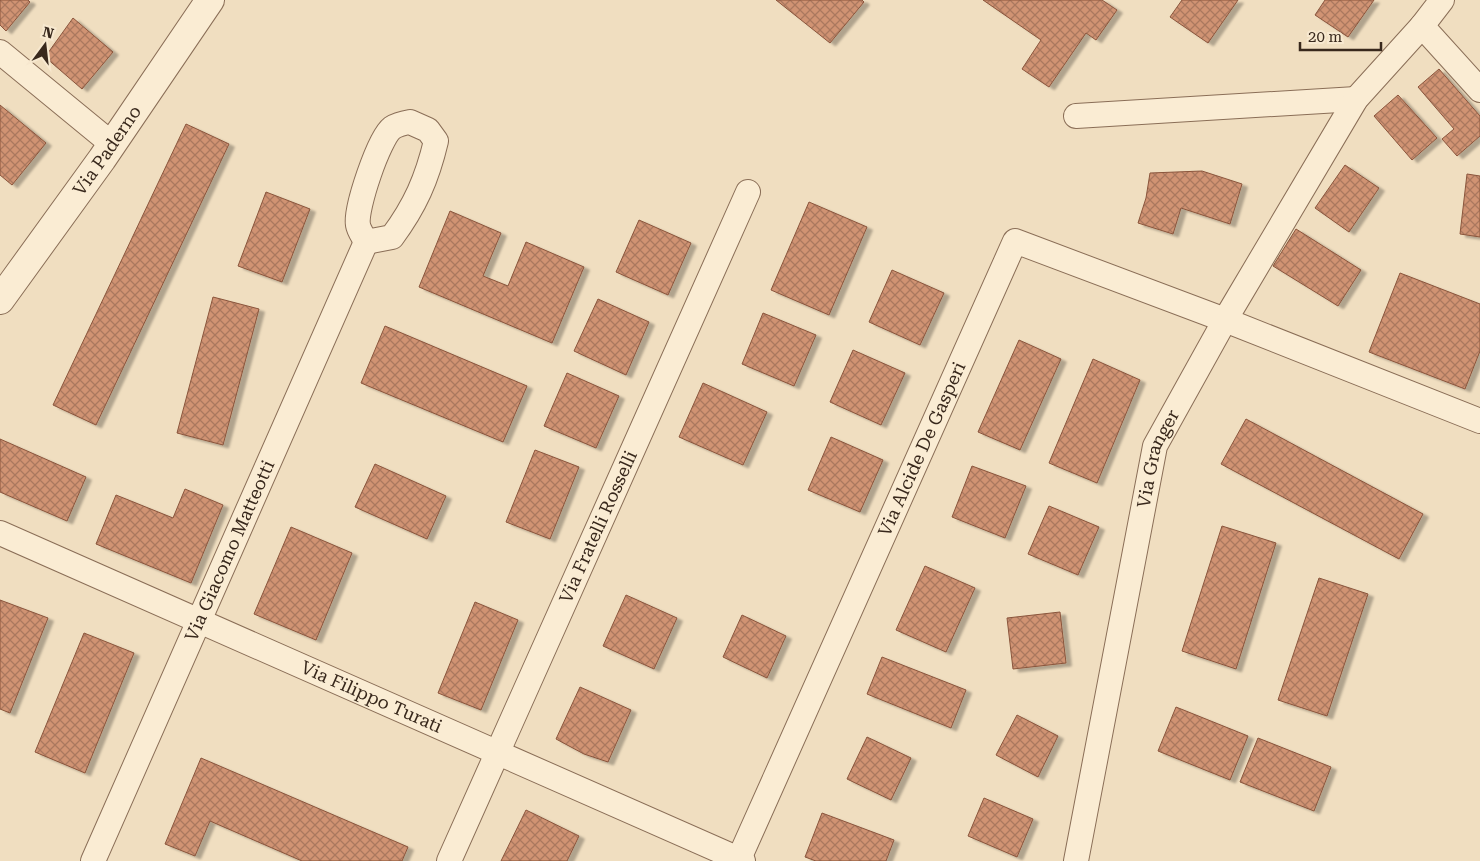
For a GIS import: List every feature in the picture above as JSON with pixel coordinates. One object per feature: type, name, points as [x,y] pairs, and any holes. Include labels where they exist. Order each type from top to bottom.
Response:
[{"type":"street","name":"Via Paderno","points":[[0,300],[112,144],[210,0]]},
{"type":"street","name":"Via Granger","points":[[1076,861],[1155,446],[1225,320],[1356,99],[1422,26],[1442,0]]},
{"type":"street","points":[[1422,26],[1480,90]]},
{"type":"street","points":[[0,52],[112,144]]},
{"type":"street","points":[[1076,116],[1356,99]]},
{"type":"street","points":[[410,122],[428,130],[436,141],[431,162],[419,194],[404,221],[392,237],[366,242],[358,226],[358,209],[374,160],[386,136],[391,129],[399,124],[410,122]]},
{"type":"street","name":"Via Fratelli Rosselli","points":[[449,861],[748,192]]},
{"type":"street","name":"Via Alcide De Gasperi","points":[[740,860],[1015,241],[1225,320]]},
{"type":"street","name":"Via Giacomo Matteotti","points":[[94,861],[366,242]]},
{"type":"street","points":[[1225,320],[1480,421]]},
{"type":"street","name":"Via Filippo Turati","points":[[0,533],[740,860]]},
{"type":"building","points":[[0,0],[28,0],[30,2],[6,31],[0,25]]},
{"type":"building","points":[[776,0],[862,0],[864,2],[830,43]]},
{"type":"building","points":[[983,0],[1102,0],[1117,10],[1096,40],[1086,33],[1049,87],[1022,69],[1041,40]]},
{"type":"building","points":[[1182,0],[1238,0],[1208,43],[1170,17]]},
{"type":"building","points":[[1325,0],[1374,0],[1348,37],[1315,15]]},
{"type":"building","points":[[73,18],[113,52],[82,89],[45,57]]},
{"type":"building","points":[[1439,69],[1480,116],[1480,136],[1457,156],[1442,139],[1454,129],[1418,87]]},
{"type":"building","points":[[1398,95],[1437,138],[1412,160],[1374,116]]},
{"type":"building","points":[[0,105],[46,143],[12,185],[0,175]]},
{"type":"building","points":[[186,124],[229,144],[96,425],[53,405]]},
{"type":"building","points":[[1345,165],[1379,188],[1349,232],[1315,208]]},
{"type":"building","points":[[1202,171],[1242,184],[1230,224],[1181,208],[1173,234],[1138,223],[1146,198],[1150,173]]},
{"type":"building","points":[[1467,174],[1480,176],[1480,237],[1460,234]]},
{"type":"building","points":[[266,192],[310,209],[282,282],[238,266]]},
{"type":"building","points":[[809,202],[867,227],[829,315],[771,290]]},
{"type":"building","points":[[450,211],[501,233],[483,276],[508,286],[526,242],[584,267],[552,343],[419,287]]},
{"type":"building","points":[[639,220],[691,243],[668,295],[616,272]]},
{"type":"building","points":[[1296,229],[1361,270],[1338,306],[1273,266]]},
{"type":"building","points":[[892,270],[944,293],[920,345],[869,322]]},
{"type":"building","points":[[1400,273],[1480,304],[1480,351],[1465,389],[1369,352]]},
{"type":"building","points":[[213,297],[259,309],[223,445],[177,433]]},
{"type":"building","points":[[598,299],[649,322],[626,375],[574,351]]},
{"type":"building","points":[[763,313],[816,335],[794,386],[742,364]]},
{"type":"building","points":[[385,326],[527,386],[503,442],[361,383]]},
{"type":"building","points":[[1019,340],[1061,359],[1020,450],[978,432]]},
{"type":"building","points":[[853,350],[905,373],[881,425],[830,402]]},
{"type":"building","points":[[1093,359],[1140,380],[1097,483],[1049,463]]},
{"type":"building","points":[[567,373],[619,396],[596,448],[544,426]]},
{"type":"building","points":[[703,383],[767,412],[743,465],[679,437]]},
{"type":"building","points":[[1246,419],[1423,514],[1399,559],[1221,464]]},
{"type":"building","points":[[831,437],[883,460],[860,512],[808,490]]},
{"type":"building","points":[[0,439],[86,477],[67,521],[0,492]]},
{"type":"building","points":[[535,450],[579,467],[550,539],[506,522]]},
{"type":"building","points":[[375,464],[446,496],[427,539],[355,507]]},
{"type":"building","points":[[972,466],[1026,486],[1005,538],[952,517]]},
{"type":"building","points":[[185,489],[223,505],[191,583],[96,544],[116,495],[173,518]]},
{"type":"building","points":[[1049,506],[1099,527],[1078,575],[1028,554]]},
{"type":"building","points":[[1222,526],[1276,543],[1236,669],[1182,651]]},
{"type":"building","points":[[291,527],[352,553],[316,640],[254,614]]},
{"type":"building","points":[[925,566],[975,588],[946,652],[896,630]]},
{"type":"building","points":[[1319,578],[1368,594],[1327,716],[1278,700]]},
{"type":"building","points":[[626,595],[677,618],[654,669],[603,646]]},
{"type":"building","points":[[0,600],[48,618],[10,713],[0,709]]},
{"type":"building","points":[[475,602],[518,620],[481,710],[438,693]]},
{"type":"building","points":[[1060,612],[1066,663],[1013,669],[1007,618]]},
{"type":"building","points":[[742,615],[786,636],[767,678],[723,657]]},
{"type":"building","points":[[84,633],[134,653],[85,773],[35,752]]},
{"type":"building","points":[[882,657],[966,690],[951,728],[867,694]]},
{"type":"building","points":[[580,687],[631,710],[608,762],[584,754],[556,739]]},
{"type":"building","points":[[1176,707],[1248,736],[1230,780],[1158,751]]},
{"type":"building","points":[[1017,715],[1058,736],[1038,777],[996,755]]},
{"type":"building","points":[[867,737],[911,758],[891,800],[847,779]]},
{"type":"building","points":[[1258,738],[1331,767],[1314,811],[1240,782]]},
{"type":"building","points":[[201,758],[408,847],[402,861],[302,861],[210,821],[195,856],[165,844]]},
{"type":"building","points":[[984,798],[1033,819],[1017,857],[968,836]]},
{"type":"building","points":[[526,810],[579,836],[567,861],[501,861]]},
{"type":"building","points":[[822,813],[894,840],[886,861],[816,861],[805,857]]}]
